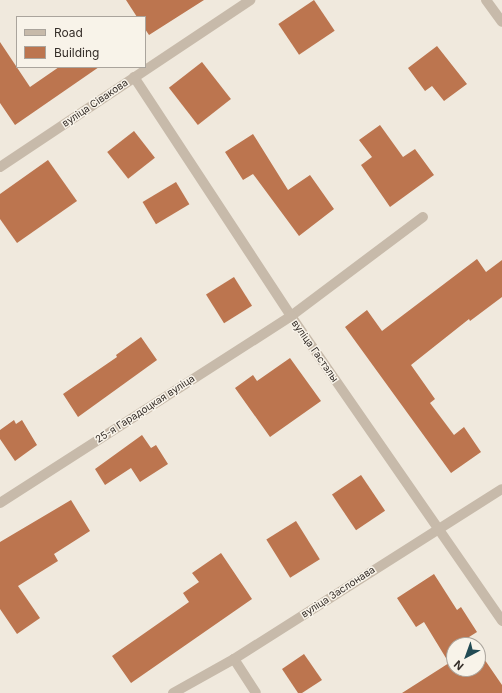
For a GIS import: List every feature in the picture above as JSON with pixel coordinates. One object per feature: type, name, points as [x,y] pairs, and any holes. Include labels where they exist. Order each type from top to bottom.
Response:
[{"type":"street","name":"вуліца Сівакова","points":[[0,167],[250,0]]},
{"type":"street","points":[[486,0],[502,22]]},
{"type":"street","name":"вуліца Гастэлы","points":[[134,77],[291,316],[502,621]]},
{"type":"street","name":"25-я Гарадоцкая вуліца","points":[[0,503],[291,316],[423,217]]},
{"type":"street","name":"вуліца Заслонава","points":[[173,693],[234,659],[438,528],[502,489]]},
{"type":"street","points":[[234,659],[256,693]]},
{"type":"building","points":[[126,0],[204,0],[149,35],[146,30],[146,16],[136,16]]},
{"type":"building","points":[[314,0],[335,31],[299,55],[278,24]]},
{"type":"building","points":[[0,42],[30,87],[58,68],[98,68],[15,125],[0,103]]},
{"type":"building","points":[[437,46],[467,84],[444,101],[432,86],[425,91],[408,68]]},
{"type":"building","points":[[202,62],[231,99],[198,125],[169,88]]},
{"type":"building","points":[[380,125],[403,157],[415,149],[434,175],[390,207],[361,165],[372,157],[359,140]]},
{"type":"building","points":[[134,131],[155,158],[128,179],[107,152]]},
{"type":"building","points":[[253,134],[288,190],[310,175],[334,209],[299,236],[253,174],[243,180],[225,152]]},
{"type":"building","points":[[48,160],[77,201],[17,243],[0,219],[0,194]]},
{"type":"building","points":[[176,182],[189,204],[156,224],[143,202]]},
{"type":"building","points":[[477,259],[486,272],[502,260],[502,297],[470,321],[469,319],[411,365],[435,399],[430,403],[454,435],[464,427],[481,452],[451,473],[345,327],[367,310],[382,331]]},
{"type":"building","points":[[234,277],[252,306],[224,323],[206,294]]},
{"type":"building","points":[[141,337],[157,360],[78,417],[63,394],[117,357],[116,355]]},
{"type":"building","points":[[290,358],[321,401],[270,437],[235,388],[253,375],[257,381]]},
{"type":"building","points":[[14,420],[16,424],[22,420],[37,445],[15,461],[0,439],[0,430]]},
{"type":"building","points":[[142,435],[151,448],[156,445],[168,464],[140,482],[131,468],[105,485],[95,469]]},
{"type":"building","points":[[361,475],[385,511],[356,530],[332,495]]},
{"type":"building","points":[[71,500],[90,531],[54,554],[58,561],[18,586],[40,618],[17,634],[0,609],[0,542]]},
{"type":"building","points":[[296,521],[320,559],[290,578],[266,540]]},
{"type":"building","points":[[221,553],[252,599],[131,683],[112,656],[189,602],[183,593],[199,582],[192,573]]},
{"type":"building","points":[[434,574],[457,610],[461,607],[477,632],[469,637],[446,637],[446,658],[424,622],[416,627],[397,598]]},
{"type":"building","points":[[304,654],[322,680],[302,693],[298,693],[282,669]]},
{"type":"building","points":[[486,662],[502,685],[502,693],[402,693],[446,665],[446,677],[486,677]]}]
